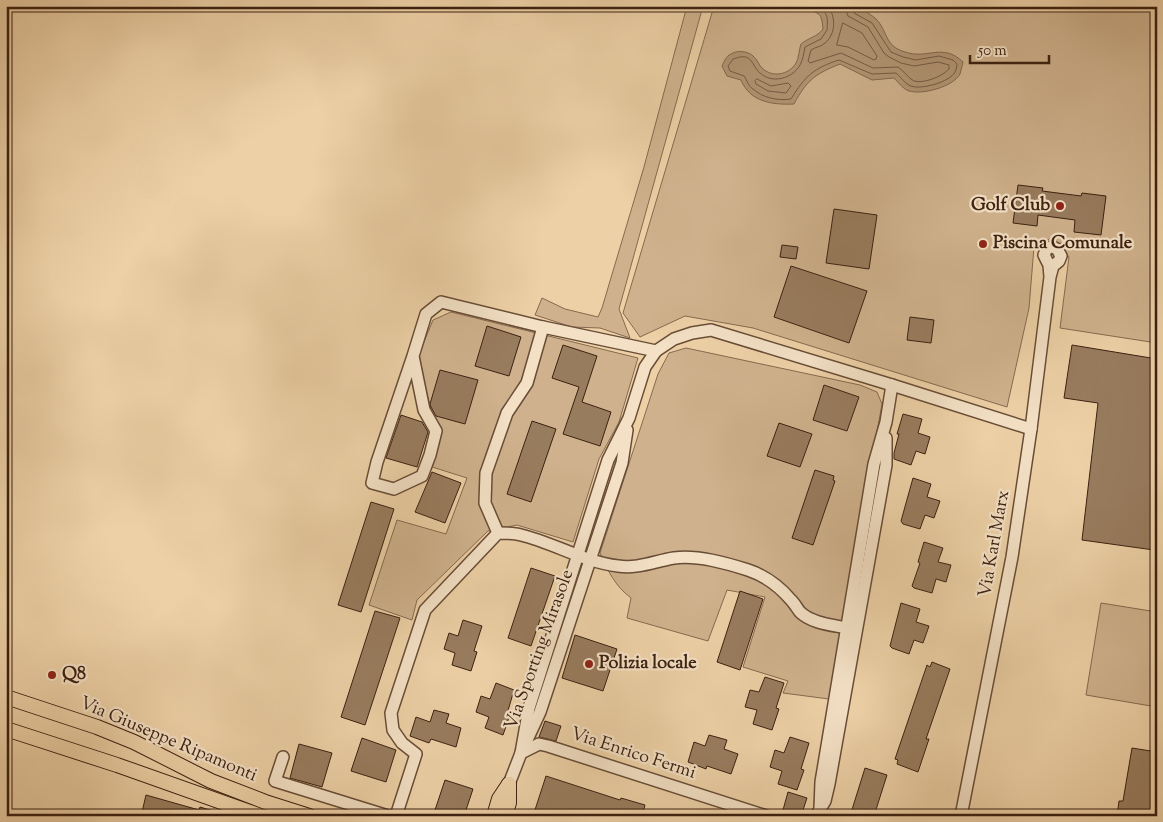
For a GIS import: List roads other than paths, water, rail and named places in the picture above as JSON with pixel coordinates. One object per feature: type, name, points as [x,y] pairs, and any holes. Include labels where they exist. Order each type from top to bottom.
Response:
[{"type":"main road","name":"Via Giuseppe Ripamonti","points":[[6,696],[97,727],[134,742],[211,781],[309,816]]},
{"type":"main road","points":[[6,729],[117,765],[261,816]]},
{"type":"main road","points":[[494,816],[499,799],[509,784]]},
{"type":"main road","points":[[505,816],[509,802],[509,784]]},
{"type":"street","name":"Via Karl Marx","points":[[961,816],[1012,556],[1031,429],[1050,277]]},
{"type":"street","points":[[413,356],[424,410],[436,430],[430,455],[422,476],[394,489],[372,483],[377,462],[426,314],[441,302],[543,327],[656,351]]},
{"type":"street","points":[[396,816],[416,754],[402,743],[392,730],[391,713],[425,610],[498,533],[485,503],[486,473],[507,413],[527,383],[543,327]]},
{"type":"street","name":"Via Sporting Mirasole","points":[[521,753],[540,712],[622,463],[629,418],[645,367],[656,351],[674,339],[692,333],[711,330],[1031,429]]},
{"type":"street","points":[[818,812],[821,782],[874,464],[886,422],[892,385]]},
{"type":"street","name":"Via Sporting Mirasole","points":[[521,753],[528,708],[608,460],[629,418]]},
{"type":"street","points":[[818,812],[825,801],[830,784],[886,465],[886,422]]},
{"type":"street","name":"Via Sporting Mirasole","points":[[498,533],[520,534],[591,559],[618,566],[639,567],[675,558],[693,558],[726,564],[750,571],[770,580],[782,589],[801,612],[808,617],[826,624],[846,628]]},
{"type":"street","name":"Via Enrico Fermi","points":[[521,753],[539,744],[548,746],[766,816]]},
{"type":"street","points":[[509,784],[521,753]]},
{"type":"street","points":[[283,757],[275,780],[388,816]]},
{"type":"water","points":[[805,6],[842,6],[860,10],[876,19],[893,46],[913,54],[948,53],[963,62],[960,74],[951,83],[937,89],[915,92],[905,89],[894,78],[872,80],[840,64],[812,79],[794,104],[778,104],[763,101],[750,93],[741,80],[727,76],[722,66],[728,56],[736,52],[751,54],[762,68],[771,73],[780,74],[793,67],[797,61],[801,44],[823,29],[820,15]]},
{"type":"place","name":"Golf Club","points":[[1060,206]]},
{"type":"place","name":"Piscina Comunale","points":[[983,244]]},
{"type":"place","name":"Polizia locale","points":[[589,664]]},
{"type":"place","name":"Q8","points":[[52,675]]}]
